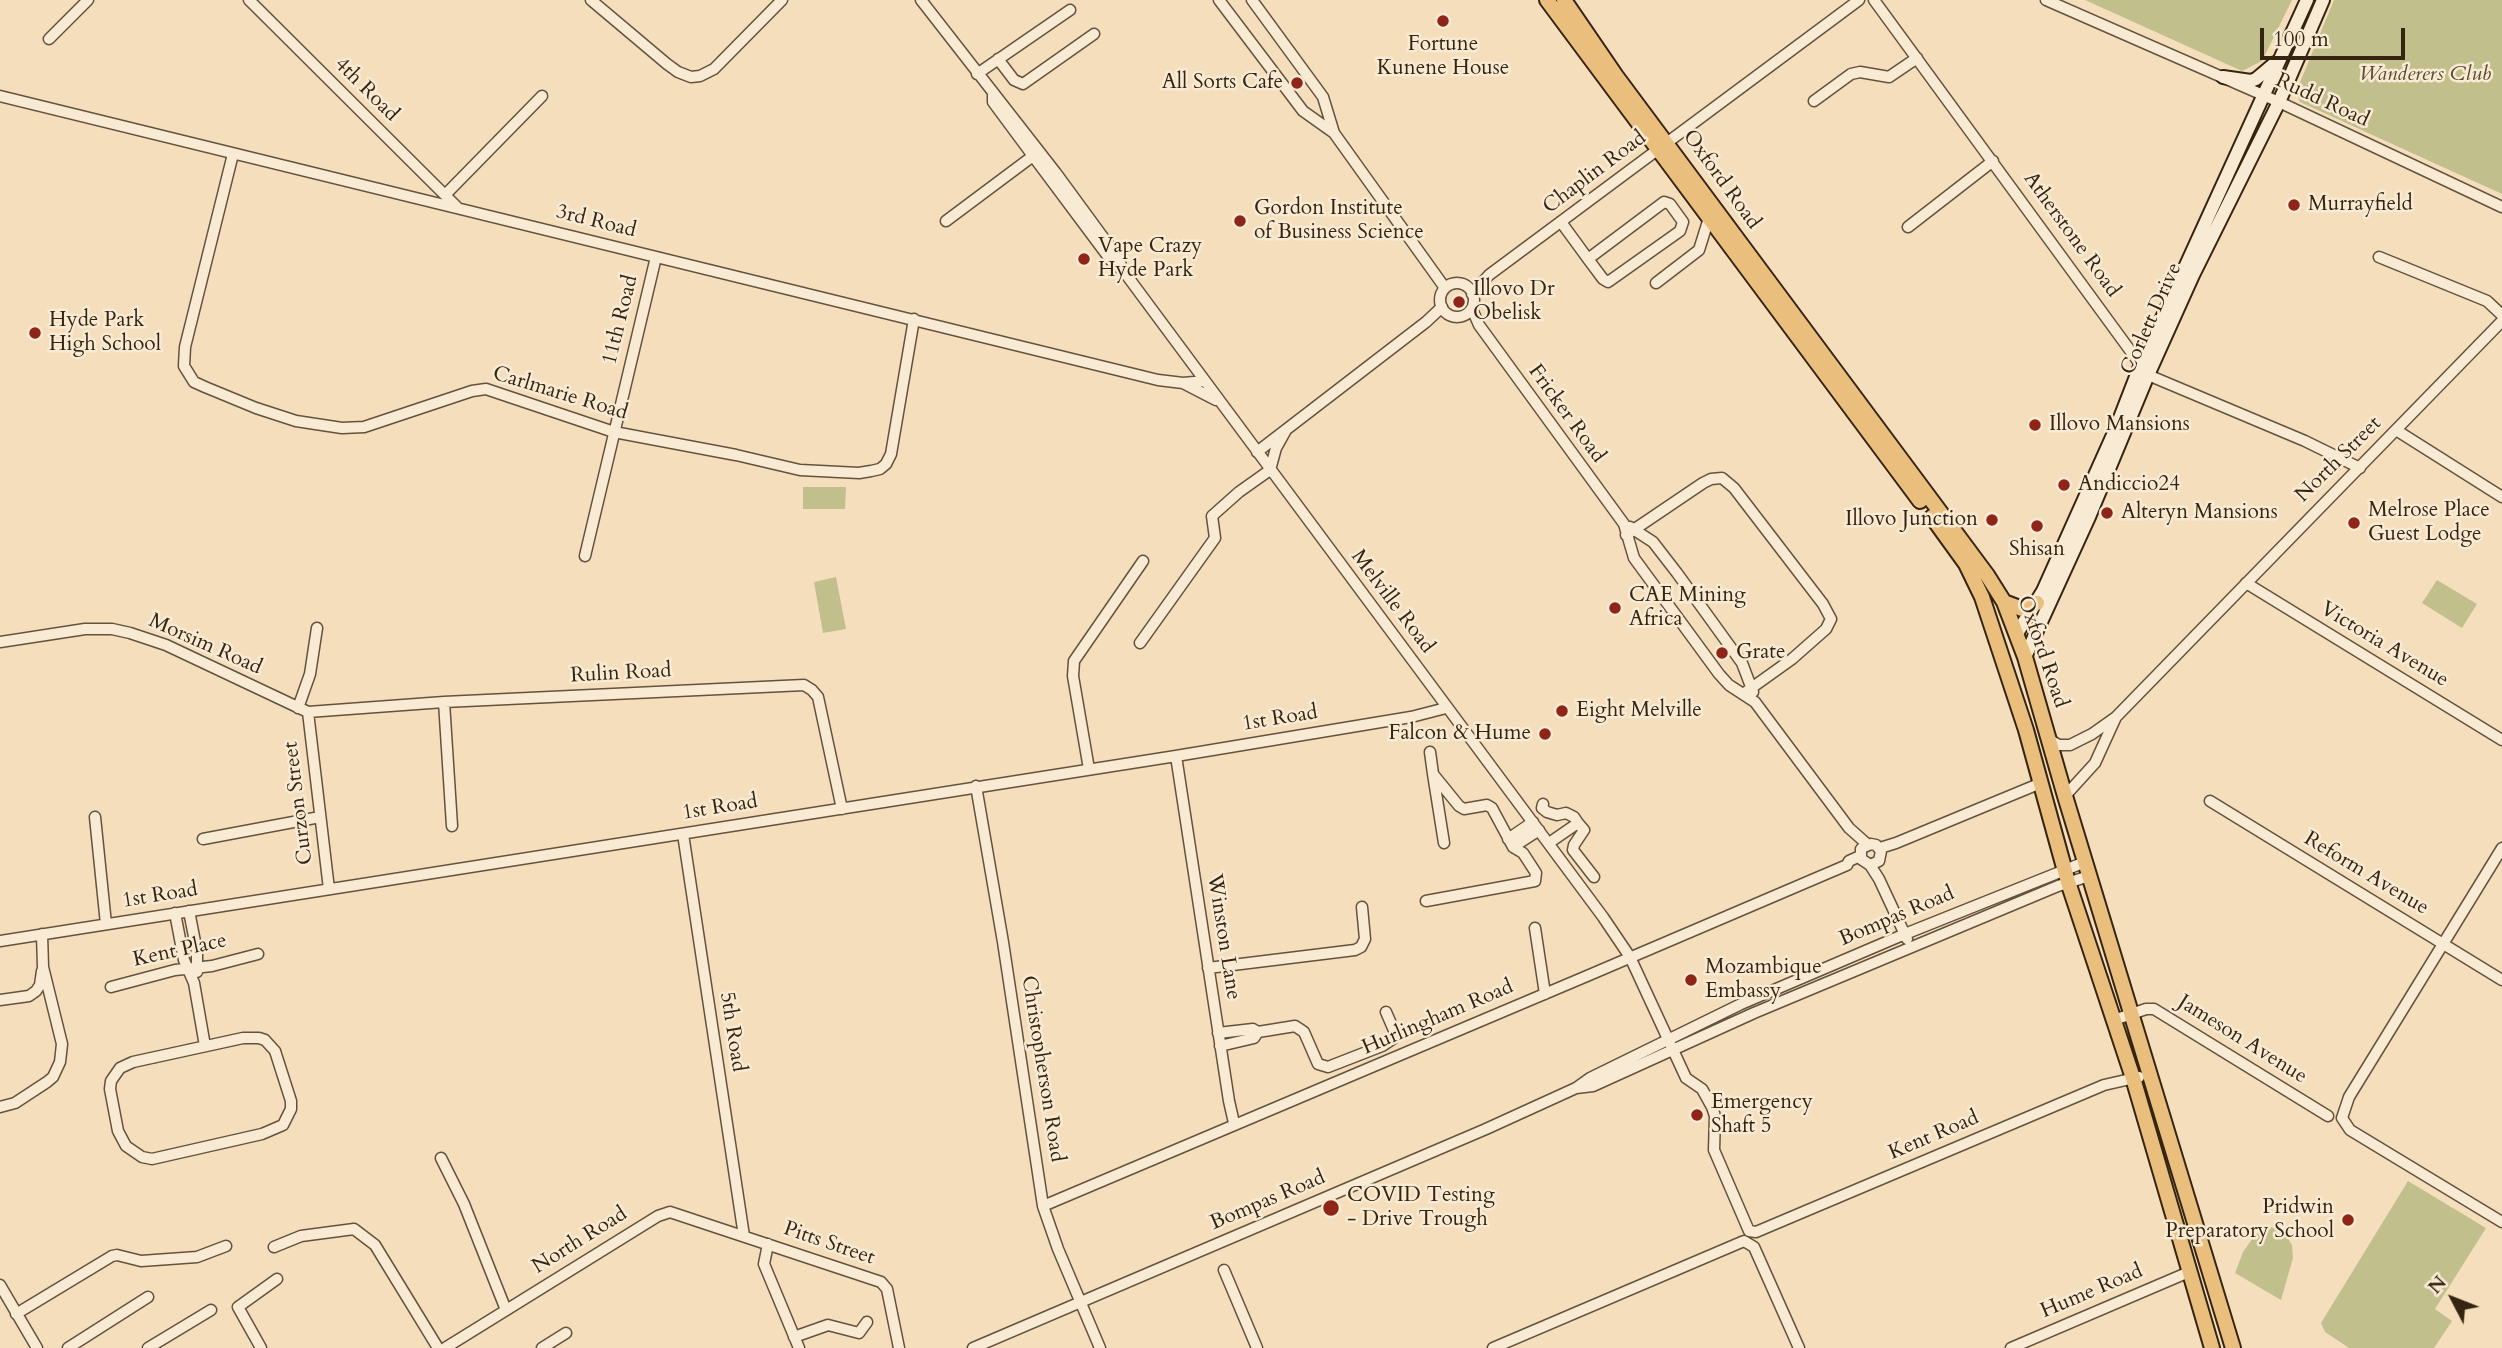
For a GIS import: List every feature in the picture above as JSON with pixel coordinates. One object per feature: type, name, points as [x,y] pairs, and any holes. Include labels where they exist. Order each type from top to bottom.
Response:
[{"type":"main road","name":"Oxford Road","points":[[1547,0],[1663,146],[1987,575],[2004,602],[2025,657],[2233,1348]]},
{"type":"main road","name":"Oxford Road","points":[[1564,0],[1709,218],[1966,564],[1980,589],[2007,670],[2066,875],[2133,1078],[2212,1348]]},
{"type":"main road","name":"Corlett Drive","points":[[2016,635],[2037,603],[2145,370],[2307,0]]},
{"type":"main road","name":"Corlett Drive","points":[[2025,657],[2089,517],[2145,370],[2278,102],[2323,0]]},
{"type":"main road","points":[[2223,77],[2251,81],[2256,79],[2267,71],[2286,47]]},
{"type":"main road","points":[[2004,602],[2022,609],[2037,603]]},
{"type":"main road","points":[[2007,670],[2008,651],[2016,635]]},
{"type":"main road","points":[[2105,993],[2124,988]]},
{"type":"main road","points":[[2125,1054],[2142,1048]]},
{"type":"main road","points":[[2163,1184],[2181,1178]]},
{"type":"main road","points":[[2203,1252],[2194,1252],[2189,1271],[2201,1283],[2210,1277]]},
{"type":"street","points":[[49,39],[88,0]]},
{"type":"street","name":"4th Road","points":[[248,0],[457,208]]},
{"type":"street","points":[[591,0],[667,64],[691,77],[713,69],[782,0]]},
{"type":"street","name":"Melville Road","points":[[921,0],[1056,173],[1119,259],[1122,269],[1549,843],[1630,957],[1686,1077],[1702,1089],[1712,1107],[1715,1116],[1714,1150],[1749,1237],[1799,1348]]},
{"type":"street","points":[[1219,0],[1303,111],[1334,133],[1432,268],[1433,274],[1449,286],[1469,290],[1468,312],[1458,317],[1444,310]]},
{"type":"street","points":[[1252,0],[1323,97],[1334,133]]},
{"type":"street","name":"Chaplin Road","points":[[1469,290],[1859,0]]},
{"type":"street","name":"Atherstone Road","points":[[1874,0],[2145,370]]},
{"type":"street","name":"Rudd Road","points":[[2046,0],[2223,77],[2502,207]]},
{"type":"street","points":[[977,74],[1070,10]]},
{"type":"street","points":[[998,60],[1014,80],[1023,85],[1094,34]]},
{"type":"street","points":[[1814,101],[1851,74],[1860,72],[1889,77],[1917,58]]},
{"type":"street","name":"Melville Road","points":[[993,94],[993,102],[1113,264],[1122,269]]},
{"type":"street","name":"3rd Road","points":[[0,96],[1158,380],[1182,383],[1205,381]]},
{"type":"street","points":[[445,195],[542,96]]},
{"type":"street","name":"Carlmarie Road","points":[[233,154],[183,359],[187,374],[194,382],[278,416],[342,428],[376,424],[479,388],[614,432],[800,470],[859,473],[880,469],[891,454],[914,319]]},
{"type":"street","points":[[946,220],[1033,156]]},
{"type":"street","points":[[1908,227],[1993,161]]},
{"type":"street","points":[[1561,222],[1588,260],[1603,279],[1612,281],[1680,232],[1683,222],[1670,204],[1664,202],[1588,260]]},
{"type":"street","points":[[1656,283],[1699,250],[1709,218]]},
{"type":"street","name":"11th Road","points":[[585,556],[656,257]]},
{"type":"street","points":[[2379,257],[2487,301],[2502,316]]},
{"type":"street","points":[[1444,310],[1441,296],[1449,286]]},
{"type":"street","points":[[1257,452],[1426,322],[1432,322],[1444,310]]},
{"type":"street","name":"Fricker Road","points":[[1468,312],[1623,524],[1630,532],[1653,542],[1742,663],[1748,691],[1755,702],[1850,832],[1870,855],[1910,949]]},
{"type":"street","name":"North Street","points":[[2082,739],[2116,717],[2502,321]]},
{"type":"street","points":[[2145,370],[2360,468]]},
{"type":"street","name":"3rd Road","points":[[1182,383],[1219,401]]},
{"type":"street","points":[[1140,643],[1215,538],[1212,516],[1270,470],[1276,448],[1286,430]]},
{"type":"street","points":[[2396,430],[2502,497]]},
{"type":"street","points":[[1722,478],[1734,488],[1823,604],[1830,618],[1826,629],[1792,659],[1748,691],[1729,685],[1634,558],[1630,532],[1703,483],[1722,478]]},
{"type":"street","points":[[1089,769],[1073,676],[1074,661],[1143,561]]},
{"type":"street","name":"Victoria Avenue","points":[[2246,583],[2502,740]]},
{"type":"street","points":[[303,710],[317,628]]},
{"type":"street","name":"Morsim Road","points":[[0,642],[85,629],[112,629],[130,633],[166,645],[303,710]]},
{"type":"street","name":"Rulin Road","points":[[303,710],[804,685],[818,697],[842,808]]},
{"type":"street","points":[[444,702],[452,826]]},
{"type":"street","name":"1st Road","points":[[0,941],[1176,756],[1411,717],[1446,708]]},
{"type":"street","name":"Curzon Street","points":[[303,710],[329,889]]},
{"type":"street","name":"North Street","points":[[2065,796],[2100,756],[2116,717]]},
{"type":"street","points":[[2050,740],[2065,746],[2082,739],[2093,742],[2100,756]]},
{"type":"street","points":[[1430,752],[1444,842]]},
{"type":"street","name":"Winston Lane","points":[[1176,756],[1234,1123]]},
{"type":"street","points":[[1426,901],[1535,881],[1536,873],[1523,853],[1511,843],[1492,808],[1487,805],[1464,809],[1433,774]]},
{"type":"street","name":"Hurlingham Road","points":[[1043,1206],[2040,783]]},
{"type":"street","name":"Christopherson Road","points":[[976,786],[1043,1206],[1100,1348]]},
{"type":"street","name":"Reform Avenue","points":[[2210,801],[2502,980]]},
{"type":"street","points":[[1542,804],[1547,813],[1566,814],[1578,822],[1584,831],[1573,845],[1573,850],[1594,877]]},
{"type":"street","points":[[95,817],[106,924]]},
{"type":"street","points":[[203,839],[320,817]]},
{"type":"street","points":[[1549,843],[1578,822]]},
{"type":"street","points":[[1511,843],[1536,826]]},
{"type":"street","name":"5th Road","points":[[683,834],[744,1236]]},
{"type":"street","points":[[2502,848],[2349,1097],[2342,1118],[2350,1130],[2502,1222]]},
{"type":"street","name":"Bompas Road","points":[[974,1348],[1576,1088],[1590,1078],[1668,1039],[1905,934],[2087,869]]},
{"type":"street","name":"Bompas Road","points":[[1576,1088],[1593,1086],[1754,1013],[1910,949],[2066,875]]},
{"type":"street","points":[[1208,968],[1355,950],[1361,947],[1364,939],[1362,907]]},
{"type":"street","points":[[189,911],[199,967],[194,983]]},
{"type":"street","points":[[175,913],[186,967],[194,983],[205,1046]]},
{"type":"street","points":[[1535,928],[1545,994]]},
{"type":"street","points":[[0,1000],[29,996],[40,985],[43,967],[42,934]]},
{"type":"street","name":"Kent Place","points":[[111,987],[186,967],[220,965],[258,954]]},
{"type":"street","points":[[0,1107],[15,1103],[47,1082],[53,1077],[60,1062],[62,1044],[43,967]]},
{"type":"street","name":"Jameson Avenue","points":[[2132,1013],[2150,1009],[2159,1012],[2328,1116]]},
{"type":"street","points":[[1218,1033],[1299,1028],[1304,1032],[1318,1064],[1328,1067],[1382,1046],[1394,1038],[1396,1035],[1386,1012]]},
{"type":"street","points":[[2114,1020],[2132,1013]]},
{"type":"street","points":[[1220,1045],[1254,1038],[1258,1032]]},
{"type":"street","points":[[250,1038],[259,1038],[271,1045],[278,1056],[291,1101],[288,1118],[275,1130],[163,1157],[142,1157],[134,1153],[118,1131],[110,1089],[114,1074],[126,1064],[205,1046],[250,1038]]},
{"type":"street","name":"Kent Road","points":[[1493,1348],[2104,1085],[2150,1074]]},
{"type":"street","points":[[441,1158],[464,1204],[506,1310]]},
{"type":"street","name":"North Road","points":[[445,1348],[459,1344],[506,1310],[663,1213],[676,1213],[744,1236]]},
{"type":"street","points":[[274,1247],[301,1236],[354,1229],[375,1245],[438,1348]]},
{"type":"street","name":"Pitts Street","points":[[744,1236],[881,1282],[887,1289],[900,1348]]},
{"type":"street","points":[[768,1244],[764,1264],[799,1348]]},
{"type":"street","points":[[16,1314],[112,1256],[136,1261],[152,1260],[206,1255],[226,1246]]},
{"type":"street","points":[[1224,1270],[1257,1348]]},
{"type":"street","name":"Hume Road","points":[[2011,1348],[2189,1271]]},
{"type":"street","points":[[261,1348],[238,1307],[277,1279]]},
{"type":"street","points":[[0,1285],[37,1348]]},
{"type":"street","points":[[68,1348],[148,1297]]},
{"type":"street","points":[[148,1348],[211,1310]]},
{"type":"street","points":[[794,1337],[828,1325],[859,1333],[867,1322]]},
{"type":"street","points":[[541,1348],[566,1333]]},
{"type":"green space","points":[[2085,0],[2292,0],[2262,61],[2242,71]]},
{"type":"green space","name":"Wanderers Club","points":[[2334,0],[2502,0],[2502,194],[2300,102],[2296,92]]},
{"type":"green space","points":[[803,487],[846,487],[845,509],[803,509]]},
{"type":"green space","points":[[836,577],[846,629],[823,633],[814,582]]},
{"type":"green space","points":[[2437,580],[2477,604],[2462,628],[2422,603]]},
{"type":"green space","points":[[2408,1181],[2486,1228],[2435,1309],[2452,1321],[2434,1348],[2349,1348],[2325,1332],[2321,1323]]},
{"type":"green space","points":[[2270,1227],[2283,1230],[2292,1245],[2293,1258],[2281,1300],[2235,1273],[2243,1252],[2255,1235]]},
{"type":"place","name":"Fortune Kunene House","points":[[1443,21]]},
{"type":"place","name":"All Sorts Cafe","points":[[1297,83]]},
{"type":"place","name":"Murrayfield","points":[[2294,205]]},
{"type":"place","name":"Gordon Institute of Business Science","points":[[1240,221]]},
{"type":"place","name":"Vape Crazy Hyde Park","points":[[1084,259]]},
{"type":"place","name":"Illovo Dr Obelisk","points":[[1459,302]]},
{"type":"place","name":"Hyde Park High School","points":[[35,333]]},
{"type":"place","name":"Illovo Mansions","points":[[2035,425]]},
{"type":"place","name":"Andiccio24","points":[[2064,485]]},
{"type":"place","name":"Alteryn Mansions","points":[[2107,513]]},
{"type":"place","name":"Illovo Junction","points":[[1992,520]]},
{"type":"place","name":"Melrose Place Guest Lodge","points":[[2354,523]]},
{"type":"place","name":"Shisan","points":[[2037,526]]},
{"type":"place","name":"CAE Mining Africa","points":[[1615,608]]},
{"type":"place","name":"Grate","points":[[1722,653]]},
{"type":"place","name":"Eight Melville","points":[[1562,711]]},
{"type":"place","name":"Falcon & Hume","points":[[1545,734]]},
{"type":"place","name":"Mozambique Embassy","points":[[1691,980]]},
{"type":"place","name":"Emergency Shaft 5","points":[[1697,1115]]},
{"type":"place","name":"COVID Testing - Drive Trough","points":[[1331,1208]]},
{"type":"place","name":"Pridwin Preparatory School","points":[[2348,1220]]}]
